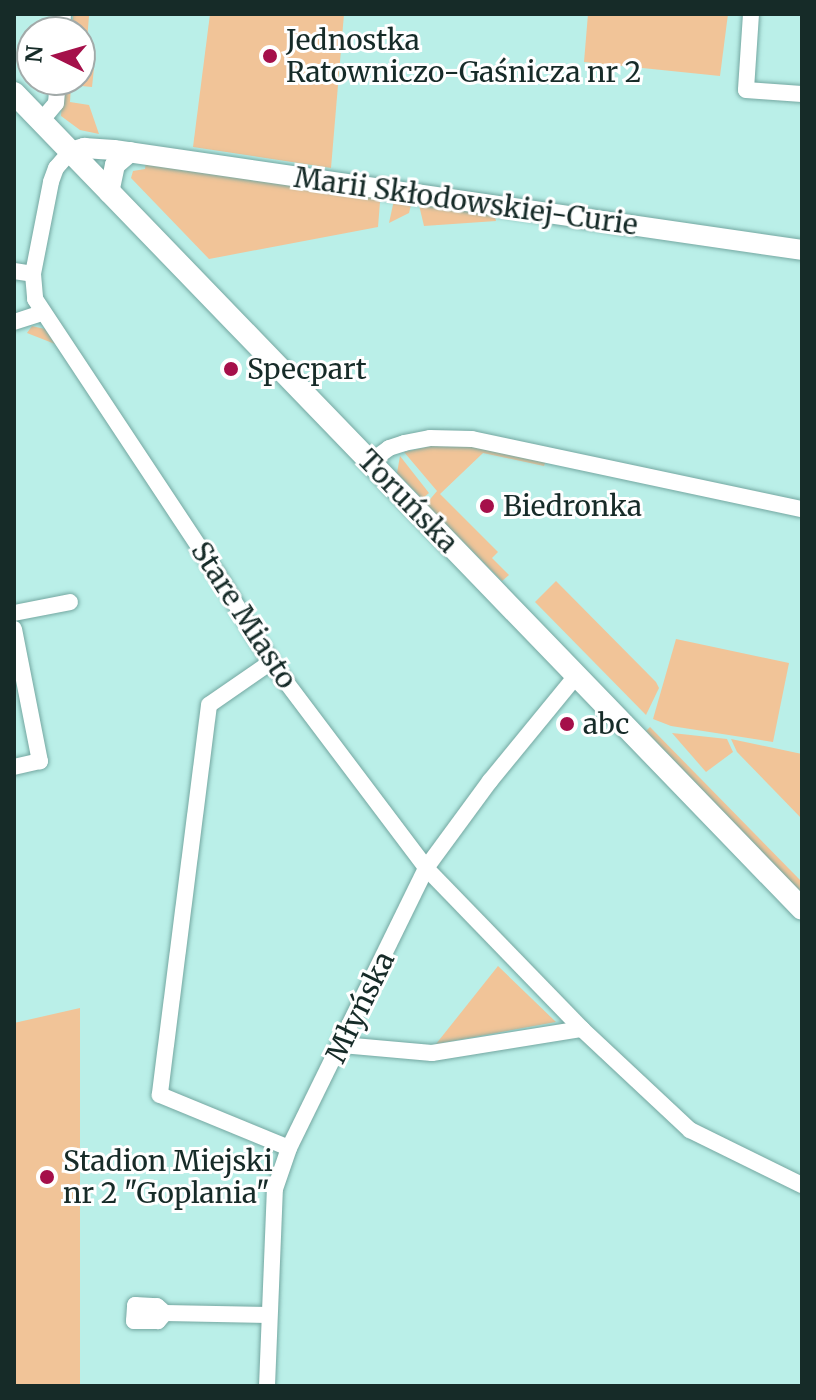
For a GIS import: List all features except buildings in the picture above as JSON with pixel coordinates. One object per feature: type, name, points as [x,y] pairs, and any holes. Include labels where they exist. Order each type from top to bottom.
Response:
[{"type":"main road","name":"Toruńska","points":[[14,93],[802,909]]},
{"type":"street","points":[[751,14],[746,90],[802,94]]},
{"type":"street","points":[[41,121],[56,103],[57,96]]},
{"type":"street","name":"Marii Skłodowskiej-Curie","points":[[70,152],[91,147],[130,152],[802,250]]},
{"type":"street","name":"Stare Miasto","points":[[70,152],[53,175],[32,292],[41,313],[218,575],[271,662],[426,868],[582,1029],[690,1130],[802,1185]]},
{"type":"street","points":[[109,193],[115,165],[130,152]]},
{"type":"street","points":[[14,271],[33,274]]},
{"type":"street","points":[[14,322],[41,313]]},
{"type":"street","points":[[370,462],[389,448],[404,443],[430,438],[472,439],[802,509]]},
{"type":"street","points":[[14,613],[70,602]]},
{"type":"street","points":[[14,629],[40,761],[14,767]]},
{"type":"street","points":[[271,662],[209,705],[160,1095],[289,1148]]},
{"type":"street","name":"Młyńska","points":[[267,1386],[275,1189],[289,1148],[426,868],[490,781],[576,676]]},
{"type":"street","points":[[342,1045],[432,1053],[582,1029]]},
{"type":"street","points":[[165,1313],[268,1315]]},
{"type":"shaded area","points":[[210,14],[344,14],[331,168],[193,147]]},
{"type":"shaded area","points":[[588,14],[728,14],[720,76],[584,62]]},
{"type":"shaded area","points":[[62,96],[70,96],[70,102],[89,105],[99,134],[80,130],[61,116]]},
{"type":"shaded area","points":[[146,161],[376,196],[380,202],[378,227],[209,259],[131,178],[133,171],[145,169]]},
{"type":"shaded area","points":[[394,200],[411,205],[409,213],[389,223]]},
{"type":"shaded area","points":[[419,205],[494,213],[496,221],[424,226]]},
{"type":"shaded area","points":[[32,326],[45,329],[55,344],[27,333]]},
{"type":"shaded area","points":[[471,444],[546,461],[544,466],[483,453],[440,494],[498,552],[492,558],[509,575],[502,581],[426,504],[437,491],[404,452],[431,446]]},
{"type":"shaded area","points":[[400,456],[429,493],[422,499],[397,473]]},
{"type":"shaded area","points":[[556,581],[656,682],[659,688],[646,715],[535,602]]},
{"type":"shaded area","points":[[676,639],[789,663],[773,742],[671,726],[653,719]]},
{"type":"shaded area","points":[[650,727],[802,882],[802,893],[646,731]]},
{"type":"shaded area","points":[[672,733],[727,739],[733,752],[706,772]]},
{"type":"shaded area","points":[[731,739],[802,754],[802,819],[737,752]]},
{"type":"shaded area","points":[[498,966],[556,1022],[436,1044]]},
{"type":"shaded area","name":"Stadion Miejski nr 2 \"Goplania\"","points":[[80,1008],[80,1386],[14,1386],[14,1023]]},
{"type":"place","name":"Jednostka Ratowniczo-Gaśnicza nr 2","points":[[270,56]]},
{"type":"place","name":"Specpart","points":[[231,369]]},
{"type":"place","name":"Biedronka","points":[[487,506]]},
{"type":"place","name":"abc","points":[[567,724]]},
{"type":"place","name":"Stadion Miejski nr 2 \"Goplania\"","points":[[47,1177]]}]
